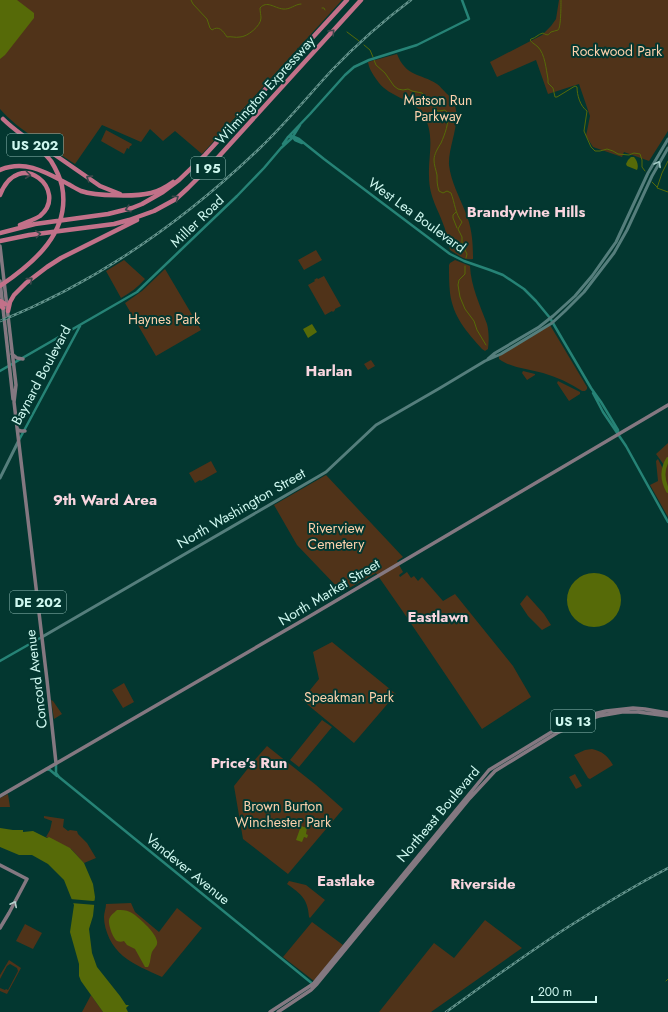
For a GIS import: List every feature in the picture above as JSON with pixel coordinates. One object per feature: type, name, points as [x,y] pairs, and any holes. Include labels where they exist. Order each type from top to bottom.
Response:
[{"type":"highway","name":"Wilmington Expressway","points":[[0,232],[27,225],[108,214],[132,208],[155,198],[171,187],[205,155],[347,0]]},
{"type":"highway","name":"Wilmington Expressway","points":[[0,241],[29,235],[114,224],[154,211],[176,199],[198,179],[362,0]]},
{"type":"highway","name":"US 202","points":[[0,286],[33,261],[44,250],[57,227],[62,214],[63,197],[59,177],[48,157],[3,119],[100,186],[124,195]]},
{"type":"highway","points":[[0,170],[12,166],[29,167],[88,193],[98,195],[140,195],[160,190],[172,183],[205,155]]},
{"type":"highway","points":[[0,195],[10,178],[25,173],[35,175],[42,180],[47,189],[49,198],[47,207],[38,217],[0,232]]},
{"type":"highway","points":[[3,305],[10,302],[14,295],[26,283],[61,258],[154,211]]},
{"type":"main road","name":"North Washington Street","points":[[42,636],[326,472],[376,425],[442,387],[539,327],[575,296],[610,251],[623,228],[651,167],[668,139]]},
{"type":"main road","name":"North Washington Street","points":[[485,361],[501,354],[552,323],[584,292],[614,253],[627,230],[652,176],[668,148]]},
{"type":"main road","name":"DE 202","points":[[0,247],[3,305]]},
{"type":"main road","name":"DE 202","points":[[0,280],[3,305],[7,319]]},
{"type":"main road","points":[[3,305],[11,360],[14,364]]},
{"type":"main road","name":"Concord Avenue","points":[[7,319],[16,385],[14,402]]},
{"type":"main road","name":"Concord Avenue","points":[[7,319],[9,366],[18,430],[56,763]]},
{"type":"main road","points":[[12,354],[17,358],[23,359]]},
{"type":"main road","name":"North Market Street","points":[[0,796],[668,405]]},
{"type":"main road","points":[[18,430],[25,431]]},
{"type":"main road","name":"Baynard Boulevard","points":[[0,478],[19,441]]},
{"type":"main road","name":"Northeast Boulevard","points":[[278,1012],[312,990],[314,985],[344,946],[489,770],[563,725],[596,713],[621,709],[645,709],[668,713]]},
{"type":"main road","name":"US 13","points":[[557,733],[581,722],[614,713],[638,712],[668,716]]},
{"type":"main road","points":[[557,733],[573,723],[575,720]]},
{"type":"main road","name":"Northeast Boulevard","points":[[270,1012],[314,985],[334,965],[492,773],[557,733]]},
{"type":"main road","points":[[437,839],[448,823],[448,820]]},
{"type":"main road","points":[[0,865],[26,879],[0,928]]},
{"type":"main road","points":[[364,928],[364,924],[372,915],[374,909]]},
{"type":"main road","points":[[334,965],[335,960],[345,948],[344,946]]},
{"type":"main road","points":[[278,1012],[278,1009],[292,998]]},
{"type":"street","name":"Miller Road","points":[[0,372],[139,291],[264,168],[288,137],[293,136],[300,125],[347,73],[373,58],[417,46],[469,19],[462,0]]},
{"type":"street","name":"Miller Road","points":[[281,148],[293,136],[300,125]]},
{"type":"street","points":[[288,142],[300,141],[297,135],[297,130]]},
{"type":"street","name":"West Lea Boulevard","points":[[293,136],[448,253],[464,261],[498,273],[520,286],[536,301],[550,318],[591,388],[594,397],[616,433],[626,446],[668,522]]},
{"type":"street","name":"Baynard Boulevard","points":[[19,441],[80,325]]},
{"type":"street","name":"North Washington Street","points":[[0,661],[42,636]]},
{"type":"street","points":[[56,763],[56,773],[59,777]]},
{"type":"street","name":"Vandever Avenue","points":[[46,769],[50,770],[59,777],[314,985]]},
{"type":"green space","points":[[0,0],[342,0],[202,154],[175,131],[163,141],[150,129],[141,142],[102,125],[75,164],[16,125],[0,109]]},
{"type":"green space","name":"Rockwood Park","points":[[559,0],[668,0],[668,131],[649,161],[624,152],[622,157],[593,147],[586,136],[590,116],[579,84],[548,94],[536,60],[497,77],[490,62],[542,35],[556,19]]},
{"type":"green space","name":"Matson Run Parkway","points":[[397,54],[409,71],[437,84],[452,98],[455,106],[456,123],[449,157],[449,165],[453,183],[471,229],[473,259],[464,258],[450,250],[443,222],[435,204],[429,184],[430,136],[429,128],[422,113],[414,105],[383,87],[374,76],[370,68],[368,62]]},
{"type":"green space","points":[[106,130],[132,144],[129,149],[127,148],[124,154],[101,141]]},
{"type":"green space","points":[[316,250],[322,260],[304,270],[298,260]]},
{"type":"green space","name":"Haynes Park","points":[[124,260],[145,279],[134,290],[121,298],[106,271]]},
{"type":"green space","points":[[455,260],[470,266],[474,289],[488,327],[488,349],[485,351],[466,330],[457,317],[454,309],[450,293],[449,265]]},
{"type":"green space","name":"Haynes Park","points":[[165,269],[201,330],[156,356],[125,303],[142,291]]},
{"type":"green space","points":[[324,276],[341,306],[333,312],[332,311],[325,315],[308,285],[317,278],[318,279]]},
{"type":"green space","points":[[550,325],[587,387],[585,391],[582,391],[553,376],[515,366],[499,359],[499,356]]},
{"type":"green space","points":[[371,360],[375,366],[368,370],[364,364]]},
{"type":"green space","points":[[523,371],[535,375],[527,380],[522,373]]},
{"type":"green space","points":[[558,381],[580,392],[580,394],[569,401],[557,383]]},
{"type":"green space","points":[[668,443],[668,517],[650,485],[658,481],[656,461],[658,459],[663,469],[664,465],[656,454]]},
{"type":"green space","points":[[211,461],[217,472],[195,483],[189,473]]},
{"type":"green space","name":"Riverview Cemetery","points":[[326,475],[403,557],[397,561],[403,572],[399,575],[400,577],[407,572],[411,578],[414,576],[418,581],[422,577],[443,601],[455,594],[513,666],[531,697],[482,729],[376,573],[342,592],[297,545],[274,505]]},
{"type":"green space","points":[[527,595],[544,614],[551,625],[542,630],[528,616],[520,604]]},
{"type":"green space","name":"Speakman Park","points":[[332,642],[396,694],[354,743],[302,700],[319,679],[313,652]]},
{"type":"green space","points":[[124,683],[134,702],[123,708],[112,690]]},
{"type":"green space","points":[[51,700],[62,714],[54,719]]},
{"type":"green space","points":[[322,720],[332,727],[299,767],[290,760]]},
{"type":"green space","name":"Brown Burton Winchester Park","points":[[267,746],[316,785],[343,809],[288,874],[243,839],[234,786]]},
{"type":"green space","points":[[592,749],[604,754],[613,765],[590,779],[574,755],[585,750]]},
{"type":"green space","points":[[575,774],[582,786],[576,789],[569,777]]},
{"type":"green space","points":[[8,794],[10,807],[0,807],[0,798]]},
{"type":"green space","points":[[44,816],[64,819],[63,827],[68,831],[77,831],[87,843],[96,858],[84,863],[71,849],[46,837],[50,830],[52,821],[44,818]]},
{"type":"green space","points":[[289,881],[306,885],[325,900],[310,918],[305,901],[300,894],[287,884]]},
{"type":"green space","points":[[131,903],[135,912],[159,932],[177,908],[202,928],[162,977],[127,959],[115,948],[109,938],[104,922],[106,904]]},
{"type":"green space","points":[[485,920],[522,948],[431,1012],[379,1012],[434,943],[454,958]]},
{"type":"green space","points":[[312,922],[343,945],[314,981],[283,957]]},
{"type":"green space","points":[[25,924],[42,933],[33,949],[16,941]]},
{"type":"green space","points":[[9,960],[21,968],[7,994],[0,991],[0,988],[8,990],[18,971],[17,968],[10,964],[7,966],[0,979],[0,975]]},
{"type":"green space","points":[[91,995],[103,1012],[82,1012]]},
{"type":"shaded area","points":[[0,0],[17,0],[34,13],[34,18],[5,55],[0,59]]},
{"type":"shaded area","points":[[631,157],[634,157],[637,161],[637,170],[627,166],[626,164]]},
{"type":"shaded area","points":[[312,324],[317,332],[308,338],[303,329]]},
{"type":"shaded area","points":[[589,573],[599,573],[609,577],[617,585],[621,595],[621,605],[617,615],[609,623],[599,627],[589,627],[579,623],[571,615],[567,605],[567,595],[571,585],[579,577]]},
{"type":"shaded area","points":[[301,826],[307,828],[306,834],[308,835],[307,838],[304,837],[302,842],[296,840]]},
{"type":"shaded area","points":[[0,828],[23,830],[23,832],[33,831],[47,838],[49,837],[70,848],[84,863],[93,884],[95,897],[93,916],[89,929],[92,953],[97,967],[126,1005],[129,1005],[126,1008],[128,1012],[103,1012],[81,981],[79,976],[79,964],[70,932],[74,905],[64,880],[48,864],[32,855],[19,855],[0,847]]},
{"type":"shaded area","points":[[117,910],[127,911],[133,914],[146,925],[156,938],[157,944],[152,952],[148,967],[145,967],[135,949],[127,945],[124,941],[121,942],[115,940],[110,928],[109,920],[111,915]]},
{"type":"pier","points":[[70,899],[97,900],[96,905],[71,903]]},
{"type":"waterway","points":[[191,0],[207,19],[210,28],[212,30],[217,28],[221,29],[227,37],[243,37],[253,30],[259,24],[261,18],[260,8],[265,5],[286,9],[301,4]]},
{"type":"waterway","points":[[561,0],[558,30],[551,32],[548,35],[543,33],[530,40],[538,47],[544,58],[548,83],[553,88],[555,97],[575,86],[577,87],[579,100],[587,111],[584,131],[591,147],[595,151],[607,149],[618,154],[640,154],[642,167],[645,171]]},
{"type":"waterway","points":[[322,8],[325,10]]},
{"type":"waterway","points":[[347,32],[359,41]]},
{"type":"waterway","points":[[364,45],[370,50],[373,57]]},
{"type":"waterway","points":[[374,60],[376,65],[385,73],[394,86],[398,89],[408,89],[422,93],[436,110],[445,110],[448,113],[448,121],[444,136],[435,153],[434,162],[439,191],[443,193],[447,191],[451,193],[456,212],[462,222],[458,229],[462,237],[462,244],[467,254],[466,258]]},
{"type":"waterway","points":[[668,161],[657,188],[668,192]]},
{"type":"waterway","points":[[652,182],[657,187]]},
{"type":"waterway","points":[[456,212],[453,215],[453,218],[457,228]]},
{"type":"waterway","points":[[465,266],[465,274],[459,280],[458,285],[460,297],[465,309],[474,321],[477,330],[486,345]]},
{"type":"waterway","points":[[668,459],[664,475],[668,491]]},
{"type":"railway","points":[[0,321],[71,288],[105,268],[138,247],[201,200],[270,139],[351,51],[411,0]]},
{"type":"railway","points":[[446,1012],[521,958],[568,927],[618,896],[668,868]]},
{"type":"district","name":"Brandywine Hills","points":[[526,212]]},
{"type":"district","name":"Harlan","points":[[329,371]]},
{"type":"district","name":"9th Ward Area","points":[[105,500]]},
{"type":"district","name":"Eastlawn","points":[[438,617]]},
{"type":"district","name":"Price’s Run","points":[[249,763]]},
{"type":"district","name":"Eastlake","points":[[346,881]]},
{"type":"district","name":"Riverside","points":[[483,884]]}]
